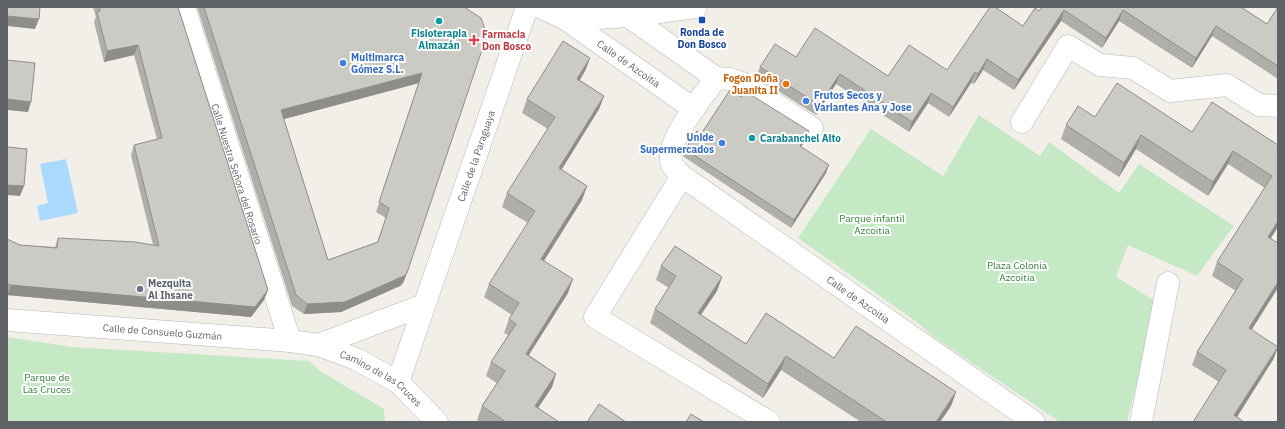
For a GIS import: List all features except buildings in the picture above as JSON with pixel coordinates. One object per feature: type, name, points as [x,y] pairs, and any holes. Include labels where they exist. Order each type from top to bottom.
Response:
[{"type":"street","name":"Calle Nuestra Señora del Rosario","points":[[184,7],[290,341]]},
{"type":"street","name":"Calle de la Paraguaya","points":[[398,382],[528,7]]},
{"type":"street","points":[[540,7],[564,18],[628,16],[696,7]]},
{"type":"street","points":[[628,16],[716,78],[730,78],[742,83],[812,128]]},
{"type":"street","name":"Calle de Azcoitia","points":[[564,18],[694,109]]},
{"type":"street","points":[[1022,122],[1068,46],[1100,65],[1133,68],[1170,91],[1227,85],[1259,105],[1278,106]]},
{"type":"street","name":"Calle de Azcoitia","points":[[716,78],[674,141],[670,153],[672,164],[682,176],[1034,422]]},
{"type":"street","points":[[682,176],[595,317],[769,422]]},
{"type":"street","points":[[1141,422],[1168,283]]},
{"type":"street","points":[[318,345],[424,305]]},
{"type":"street","name":"Calle de Consuelo Guzmán","points":[[7,320],[290,341],[318,345]]},
{"type":"street","name":"Camino de las Cruces","points":[[318,345],[356,359],[398,382],[437,422]]},
{"type":"green space","name":"Plaza Colonia Azcoitia","points":[[979,115],[1040,156],[1049,142],[1119,193],[1139,164],[1234,226],[1197,276],[1128,245],[1116,277],[1157,302],[1127,422],[1060,422],[934,337],[918,323],[798,238],[871,129],[943,176]]},
{"type":"green space","name":"Parque de Las Cruces","points":[[7,337],[72,347],[309,361],[320,371],[384,409],[385,422],[7,422]]},
{"type":"water","points":[[66,159],[78,213],[40,221],[37,206],[48,203],[40,164]]},
{"type":"place","name":"Ronda de Don Bosco","points":[[702,20]]},
{"type":"place","name":"Fisioterapia Almazán","points":[[439,21]]},
{"type":"place","name":"Farmacia Don Bosco","points":[[474,40]]},
{"type":"place","name":"Multimarca Gómez S.L.","points":[[343,63]]},
{"type":"place","name":"Fogon Doña Juanita II","points":[[786,84]]},
{"type":"place","name":"Frutos Secos y Variantes Ana y Jose","points":[[806,101]]},
{"type":"place","name":"Carabanchel Alto","points":[[752,138]]},
{"type":"place","name":"Unide Supermercados","points":[[722,143]]},
{"type":"place","name":"Mezquita Al Ihsane","points":[[140,289]]},
{"type":"park label","name":"Parque infantil Azcoitia","points":[[872,224]]}]
